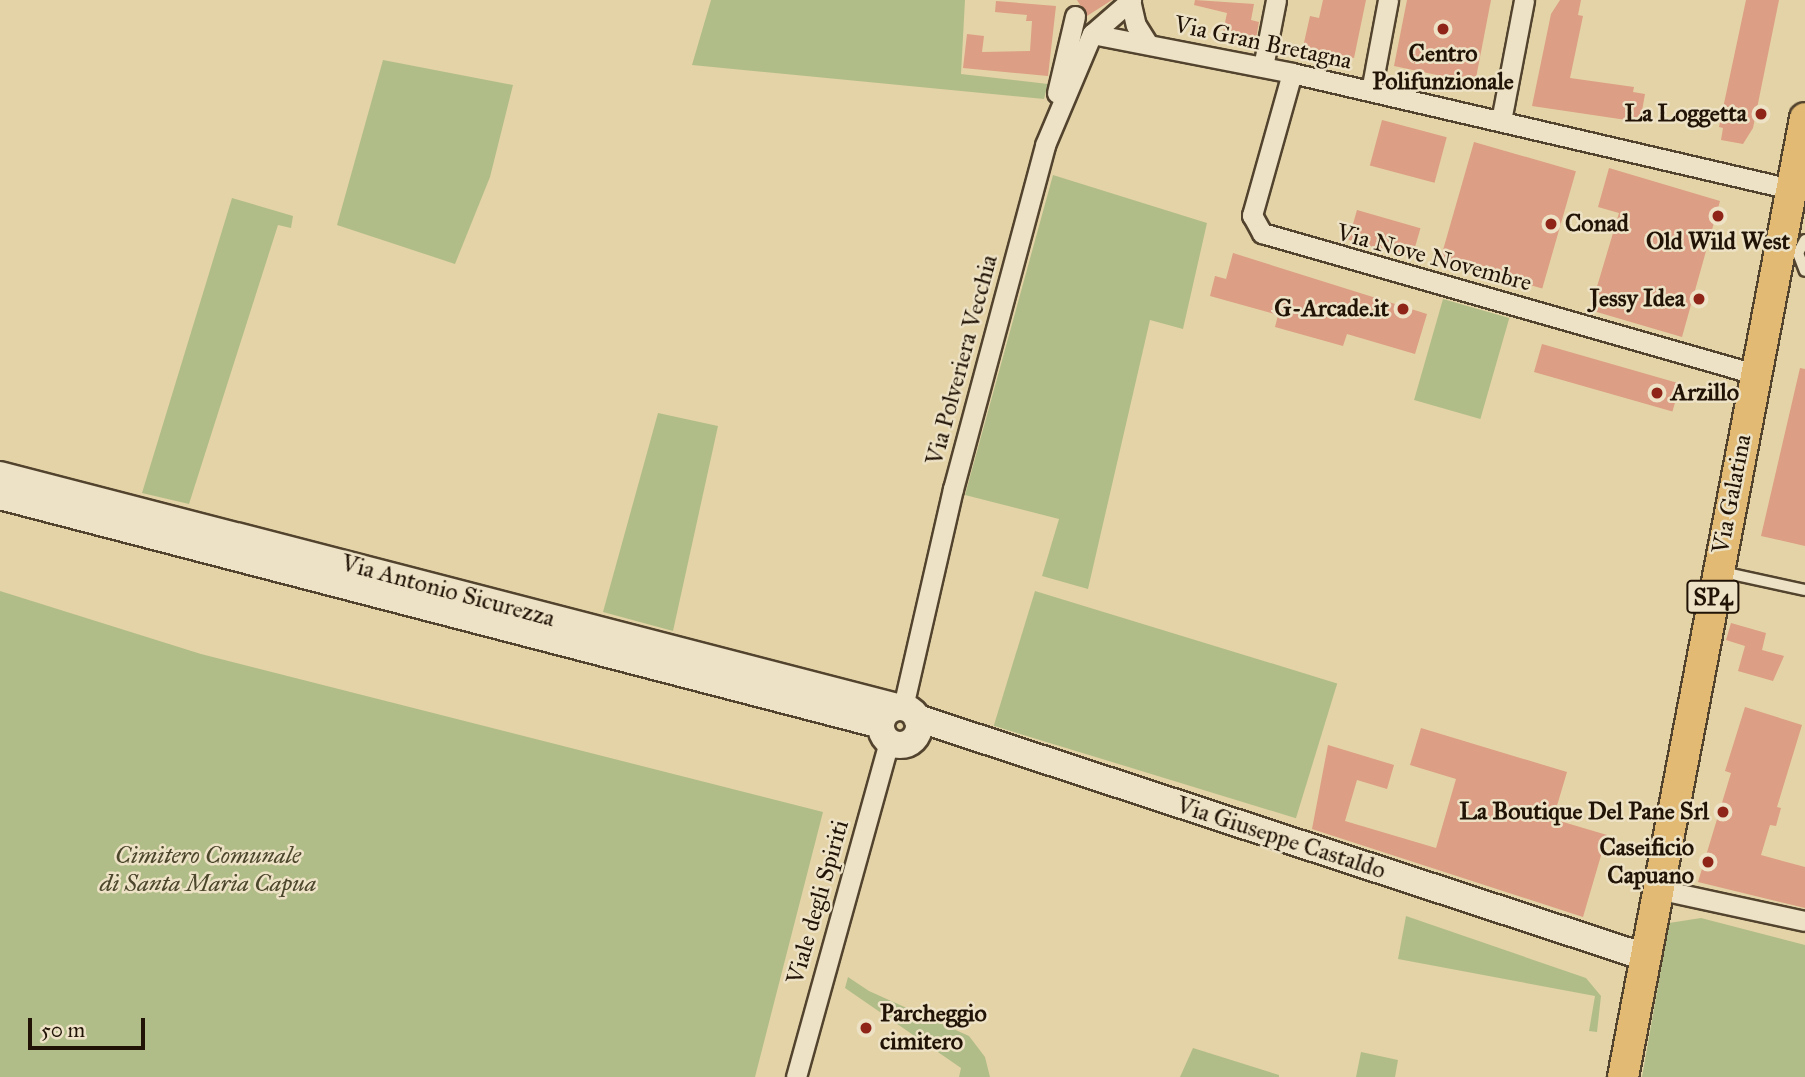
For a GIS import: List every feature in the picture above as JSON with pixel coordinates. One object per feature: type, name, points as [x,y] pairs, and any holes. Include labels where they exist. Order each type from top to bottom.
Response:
[{"type":"main road","name":"Via Galatina","points":[[1623,1077],[1773,277],[1790,210],[1805,118]]},
{"type":"street","points":[[1073,8],[1092,34],[1131,0],[1136,25],[1148,44]]},
{"type":"street","points":[[1263,67],[1276,0]]},
{"type":"street","points":[[1371,91],[1388,0]]},
{"type":"street","points":[[1501,121],[1524,0]]},
{"type":"street","points":[[1045,145],[1073,8]]},
{"type":"street","name":"Via Gran Bretagna","points":[[1092,34],[1292,73],[1501,121],[1790,210]]},
{"type":"street","name":"Via Polveriera Vecchia","points":[[900,722],[953,489],[1045,145],[1092,34]]},
{"type":"street","name":"Via Nove Novembre","points":[[1292,73],[1252,215],[1262,233],[1755,374]]},
{"type":"street","name":"Via Antonio Sicurezza","points":[[0,475],[900,722]]},
{"type":"street","name":"Via Antonio Sicurezza","points":[[0,496],[900,722]]},
{"type":"street","name":"Via Giuseppe Castaldo","points":[[900,722],[1643,966]]},
{"type":"street","name":"Viale degli Spiriti","points":[[796,1077],[900,722]]},
{"type":"street","points":[[1657,889],[1805,921]]},
{"type":"lane","points":[[1773,277],[1804,270],[1798,253],[1805,240]]},
{"type":"lane","points":[[1718,571],[1805,590]]},
{"type":"green space","points":[[711,0],[965,0],[961,74],[1048,84],[1044,99],[692,65]]},
{"type":"green space","points":[[383,60],[513,85],[490,177],[455,264],[337,225]]},
{"type":"green space","points":[[1053,175],[1207,223],[1183,329],[1150,320],[1088,589],[1042,576],[1059,519],[965,495]]},
{"type":"green space","points":[[232,198],[293,216],[291,228],[278,225],[189,504],[142,493]]},
{"type":"green space","points":[[1443,299],[1509,318],[1480,419],[1414,400]]},
{"type":"green space","points":[[658,413],[718,426],[673,631],[603,612]]},
{"type":"green space","name":"Cimitero Comunale di Santa Maria Capua","points":[[0,591],[201,654],[823,812],[755,1077],[0,1077]]},
{"type":"green space","points":[[1035,591],[1337,683],[1296,818],[994,726]]},
{"type":"green space","points":[[1406,916],[1586,978],[1601,996],[1597,1032],[1589,1031],[1595,996],[1398,959]]},
{"type":"green space","points":[[1701,918],[1805,945],[1805,1077],[1642,1077],[1669,923]]},
{"type":"green space","points":[[848,977],[869,991],[969,1036],[985,1057],[990,1077],[959,1077],[961,1068],[845,988]]},
{"type":"green space","points":[[1193,1048],[1279,1075],[1279,1077],[1180,1077]]},
{"type":"green space","points":[[1361,1052],[1398,1060],[1395,1077],[1356,1077]]},
{"type":"building","points":[[1077,0],[1112,0],[1087,16]]},
{"type":"building","points":[[1195,0],[1254,4],[1251,20],[1259,22],[1255,44],[1222,37],[1227,13],[1194,5]]},
{"type":"building","points":[[1323,0],[1366,0],[1354,58],[1303,47],[1310,16],[1319,18]]},
{"type":"building","name":"Centro Polifunzionale","points":[[1407,0],[1491,0],[1475,83],[1394,66]]},
{"type":"building","points":[[1560,0],[1581,0],[1578,15],[1583,16],[1570,78],[1634,87],[1633,92],[1645,94],[1640,122],[1532,106],[1551,14]]},
{"type":"building","points":[[1746,0],[1779,0],[1753,128],[1743,144],[1721,140],[1723,128],[1719,127]]},
{"type":"building","points":[[996,1],[1056,6],[1048,76],[963,68],[967,34],[984,36],[982,52],[1030,51],[1032,21],[1026,21],[1027,15],[995,12]]},
{"type":"building","points":[[1382,120],[1447,137],[1435,183],[1370,165]]},
{"type":"building","points":[[1474,142],[1576,171],[1542,288],[1440,259]]},
{"type":"building","points":[[1609,168],[1720,201],[1682,337],[1590,310],[1619,213],[1598,207]]},
{"type":"building","points":[[1357,210],[1420,228],[1412,258],[1348,240]]},
{"type":"building","points":[[1233,253],[1427,314],[1415,354],[1347,334],[1343,346],[1275,327],[1278,315],[1210,296],[1215,276],[1226,279]]},
{"type":"building","points":[[1542,344],[1680,384],[1672,412],[1534,372]]},
{"type":"building","points":[[1800,368],[1805,369],[1805,546],[1761,536]]},
{"type":"building","points":[[1731,623],[1766,633],[1762,650],[1784,656],[1773,681],[1738,671],[1745,646],[1726,640]]},
{"type":"building","points":[[1745,707],[1802,725],[1777,807],[1781,808],[1776,826],[1770,825],[1761,855],[1805,867],[1805,908],[1698,882],[1731,773],[1725,771]]},
{"type":"building","points":[[1421,728],[1567,772],[1553,819],[1607,835],[1583,917],[1312,829],[1328,745],[1394,765],[1387,789],[1357,780],[1345,821],[1436,848],[1456,779],[1410,765]]},
{"type":"place","name":"Centro Polifunzionale","points":[[1443,29]]},
{"type":"place","name":"La Loggetta","points":[[1761,114]]},
{"type":"place","name":"Old Wild West","points":[[1718,216]]},
{"type":"place","name":"Conad","points":[[1551,224]]},
{"type":"place","name":"Jessy Idea","points":[[1699,299]]},
{"type":"place","name":"G-Arcade.it","points":[[1403,309]]},
{"type":"place","name":"Arzillo","points":[[1657,393]]},
{"type":"place","name":"La Boutique Del Pane Srl","points":[[1723,812]]},
{"type":"place","name":"Caseificio Capuano","points":[[1708,862]]},
{"type":"place","name":"Parcheggio cimitero","points":[[866,1028]]}]
